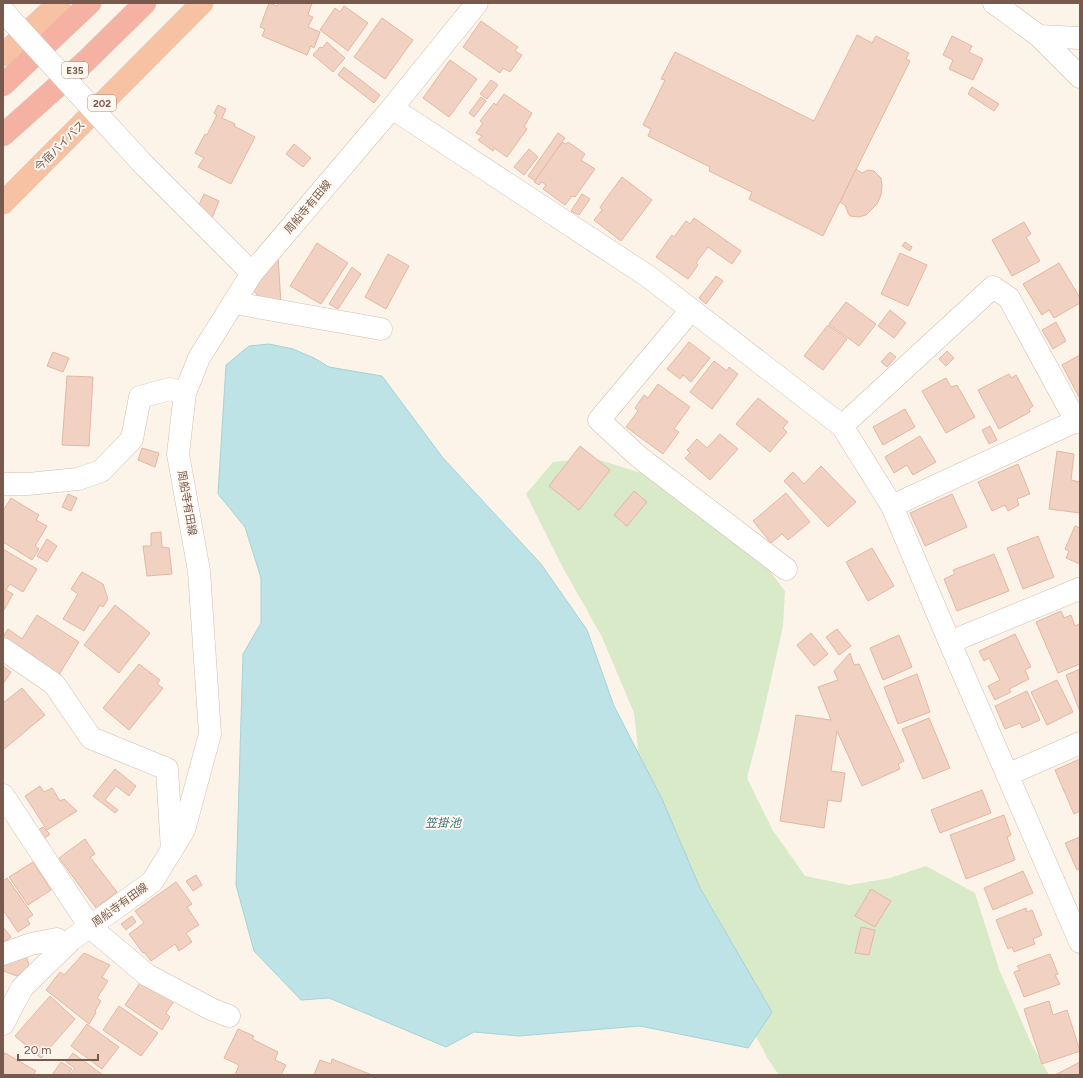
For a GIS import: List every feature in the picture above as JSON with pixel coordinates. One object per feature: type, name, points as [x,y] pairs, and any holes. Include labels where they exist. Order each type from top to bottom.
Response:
[{"type":"highway","points":[[3,54],[59,3]]},
{"type":"highway","points":[[3,85],[90,3]]},
{"type":"highway","name":"E35","points":[[3,135],[86,60],[145,3]]},
{"type":"highway","name":"今宿バイパス","points":[[3,203],[202,3]]},
{"type":"street","name":"周船寺有田線","points":[[3,1024],[22,988],[71,940],[152,882],[184,830],[210,734],[199,571],[178,454],[185,393],[199,358],[252,273],[392,108],[478,3]]},
{"type":"street","points":[[994,3],[1039,36],[1080,77]]},
{"type":"street","points":[[3,11],[143,164],[252,273]]},
{"type":"street","points":[[1039,36],[1080,38]]},
{"type":"street","points":[[392,108],[649,277],[842,426],[892,506],[1007,775],[1073,909],[1080,942]]},
{"type":"street","points":[[842,426],[993,287],[1009,298],[1078,421],[892,506]]},
{"type":"street","points":[[234,302],[381,329]]},
{"type":"street","points":[[691,310],[599,420],[638,457],[786,569]]},
{"type":"street","points":[[3,484],[28,484],[78,479],[101,471],[132,439],[140,397],[170,389],[185,393]]},
{"type":"street","points":[[950,642],[1079,589],[1080,590]]},
{"type":"street","points":[[3,649],[54,684],[91,738],[167,770],[172,850]]},
{"type":"street","points":[[1007,775],[1080,743]]},
{"type":"street","points":[[3,795],[90,927],[147,975],[210,1009],[229,1016]]},
{"type":"street","points":[[3,954],[31,944],[57,939],[65,946]]},
{"type":"green space","points":[[593,458],[641,473],[696,505],[750,545],[785,591],[783,626],[747,778],[772,829],[805,876],[849,885],[890,878],[926,866],[975,893],[999,969],[1031,1043],[1049,1075],[779,1075],[768,1059],[737,1001],[643,794],[634,713],[602,637],[562,566],[526,494],[553,462]]},
{"type":"water","name":"笠掛池","points":[[269,344],[293,349],[314,358],[329,367],[382,376],[443,458],[541,564],[587,630],[614,706],[662,799],[700,888],[772,1012],[748,1048],[640,1026],[519,1036],[474,1032],[446,1047],[329,998],[301,1000],[254,951],[236,885],[243,654],[261,623],[261,578],[245,527],[218,494],[226,365],[249,346]]},
{"type":"building","points":[[269,3],[277,6],[279,3],[312,3],[308,15],[313,17],[308,27],[320,32],[314,48],[311,46],[307,55],[262,36],[265,29],[260,27]]},
{"type":"building","points":[[344,6],[368,23],[348,51],[320,30],[335,8],[340,12]]},
{"type":"building","points":[[382,18],[413,40],[385,79],[354,57]]},
{"type":"building","points":[[481,21],[518,47],[515,51],[522,55],[510,72],[503,68],[500,73],[463,47]]},
{"type":"building","points":[[857,35],[872,43],[876,36],[909,53],[906,59],[910,61],[823,236],[749,199],[752,192],[709,171],[710,167],[648,136],[651,129],[643,125],[665,80],[661,79],[675,52],[814,121]]},
{"type":"building","points":[[952,36],[972,46],[969,52],[983,59],[973,80],[949,69],[953,60],[943,55]]},
{"type":"building","points":[[327,42],[345,58],[333,72],[313,55]]},
{"type":"building","points":[[450,60],[477,79],[449,117],[423,98]]},
{"type":"building","points":[[344,67],[380,95],[374,103],[338,75]]},
{"type":"building","points":[[491,80],[498,85],[487,99],[480,94]]},
{"type":"building","points":[[972,87],[999,104],[994,111],[968,94]]},
{"type":"building","points":[[504,94],[532,113],[524,127],[527,129],[507,157],[494,148],[493,151],[478,140],[482,136],[476,133],[483,123],[480,121],[494,103],[496,105]]},
{"type":"building","points":[[481,97],[486,101],[474,117],[469,113]]},
{"type":"building","points":[[218,105],[226,109],[222,118],[235,124],[234,126],[255,137],[231,184],[198,167],[204,158],[195,153],[205,134],[207,135],[217,115],[214,113]]},
{"type":"building","points":[[558,133],[565,138],[535,181],[528,176]]},
{"type":"building","points":[[562,142],[566,144],[568,142],[585,154],[581,160],[595,169],[575,197],[572,196],[565,205],[543,189],[546,185],[542,182],[539,185],[534,182]]},
{"type":"building","points":[[294,144],[311,158],[303,167],[286,154]]},
{"type":"building","points":[[529,149],[538,157],[524,175],[514,167]]},
{"type":"building","points":[[856,169],[862,173],[868,170],[874,171],[881,178],[882,186],[881,195],[877,204],[866,215],[859,217],[850,216],[845,205],[840,202]]},
{"type":"building","points":[[622,177],[652,200],[621,241],[594,220],[602,210],[600,207]]},
{"type":"building","points":[[204,194],[219,201],[212,218],[196,211]]},
{"type":"building","points":[[582,194],[590,199],[579,215],[571,211]]},
{"type":"building","points":[[694,218],[741,251],[732,264],[708,247],[696,263],[698,265],[688,279],[656,257],[672,235],[674,237],[686,221],[690,224]]},
{"type":"building","points":[[1024,222],[1031,234],[1026,237],[1040,261],[1012,276],[992,240]]},
{"type":"building","points":[[905,242],[912,247],[910,251],[902,246]]},
{"type":"building","points":[[317,243],[348,263],[321,304],[290,286]]},
{"type":"building","points":[[900,253],[927,265],[908,306],[881,294]]},
{"type":"building","points":[[388,254],[409,266],[386,309],[365,297]]},
{"type":"building","points":[[278,256],[281,304],[260,298],[250,287]]},
{"type":"building","points":[[1059,263],[1080,298],[1080,303],[1054,318],[1049,310],[1042,315],[1023,284]]},
{"type":"building","points":[[352,267],[361,274],[338,309],[329,304]]},
{"type":"building","points":[[716,276],[723,281],[706,304],[699,298]]},
{"type":"building","points":[[846,302],[876,324],[859,346],[829,324]]},
{"type":"building","points":[[890,310],[906,323],[894,338],[878,326]]},
{"type":"building","points":[[1056,322],[1066,341],[1053,349],[1042,330]]},
{"type":"building","points":[[828,325],[847,339],[823,370],[804,356]]},
{"type":"building","points":[[689,342],[710,358],[691,382],[683,375],[680,379],[667,369]]},
{"type":"building","points":[[947,351],[954,358],[946,366],[939,359]]},
{"type":"building","points":[[53,352],[69,358],[63,372],[47,366]]},
{"type":"building","points":[[890,352],[896,357],[887,367],[881,362]]},
{"type":"building","points":[[1080,355],[1080,397],[1079,397],[1062,365]]},
{"type":"building","points":[[714,361],[727,371],[729,367],[738,374],[712,409],[690,392]]},
{"type":"building","points":[[1009,374],[1011,378],[1016,375],[1033,406],[1029,409],[1030,412],[999,429],[978,390]]},
{"type":"building","points":[[67,376],[93,377],[89,446],[62,445]]},
{"type":"building","points":[[946,378],[951,387],[957,385],[975,417],[946,433],[922,391]]},
{"type":"building","points":[[658,384],[690,407],[674,429],[679,432],[663,454],[626,427],[638,411],[635,408],[644,395],[648,398]]},
{"type":"building","points":[[758,398],[788,422],[783,428],[787,432],[770,452],[736,424]]},
{"type":"building","points":[[905,409],[915,427],[883,445],[873,427]]},
{"type":"building","points":[[990,426],[997,440],[989,444],[982,430]]},
{"type":"building","points":[[720,434],[738,449],[710,480],[685,458],[690,453],[687,450],[697,439],[707,448]]},
{"type":"building","points":[[920,436],[936,462],[913,475],[907,465],[894,473],[885,457]]},
{"type":"building","points":[[580,446],[610,470],[579,510],[549,486]]},
{"type":"building","points":[[142,448],[159,453],[155,467],[138,460]]},
{"type":"building","points":[[1057,451],[1074,454],[1071,480],[1080,482],[1080,513],[1049,509]]},
{"type":"building","points":[[1018,464],[1030,494],[1017,499],[1019,505],[1008,511],[1005,505],[992,511],[978,482]]},
{"type":"building","points":[[821,466],[856,502],[828,527],[784,481],[793,472],[804,484]]},
{"type":"building","points":[[634,491],[647,502],[627,526],[614,515]]},
{"type":"building","points":[[786,493],[810,522],[788,540],[782,534],[771,543],[753,521]]},
{"type":"building","points":[[68,494],[77,498],[71,511],[62,507]]},
{"type":"building","points":[[952,494],[967,527],[925,546],[910,513]]},
{"type":"building","points":[[11,498],[39,515],[36,520],[47,526],[35,546],[39,549],[32,560],[3,542],[3,511]]},
{"type":"building","points":[[1075,526],[1080,528],[1080,564],[1066,558],[1069,551],[1065,549]]},
{"type":"building","points":[[161,532],[162,547],[169,548],[172,574],[147,576],[143,546],[151,546],[151,533]]},
{"type":"building","points":[[1038,536],[1054,577],[1023,589],[1007,548]]},
{"type":"building","points":[[47,539],[57,546],[47,562],[37,556]]},
{"type":"building","points":[[872,548],[894,586],[868,601],[846,562]]},
{"type":"building","points":[[3,549],[37,569],[23,592],[10,584],[6,590],[13,594],[4,610]]},
{"type":"building","points":[[994,554],[1009,591],[957,611],[944,579],[955,574],[953,570]]},
{"type":"building","points":[[82,572],[103,584],[108,599],[103,607],[100,605],[84,631],[63,619],[78,594],[71,589]]},
{"type":"building","points":[[115,605],[150,633],[119,673],[84,645]]},
{"type":"building","points":[[1061,611],[1064,618],[1071,615],[1075,626],[1079,624],[1080,664],[1058,673],[1036,622]]},
{"type":"building","points":[[37,615],[79,642],[57,678],[3,643],[3,637],[8,629],[22,639]]},
{"type":"building","points":[[837,629],[851,646],[839,655],[826,637]]},
{"type":"building","points":[[811,633],[828,654],[814,666],[797,645]]},
{"type":"building","points":[[1015,634],[1031,667],[1025,670],[1029,679],[1009,689],[1011,692],[995,700],[988,686],[1000,680],[989,658],[984,661],[979,651]]},
{"type":"building","points":[[899,635],[912,667],[883,680],[870,648]]},
{"type":"building","points":[[850,653],[854,665],[859,664],[904,761],[898,764],[900,769],[862,786],[837,731],[831,771],[845,773],[841,802],[828,800],[824,828],[780,821],[796,715],[831,720],[818,687],[838,680],[834,671]]},
{"type":"building","points":[[139,664],[160,680],[157,684],[163,688],[129,730],[103,708]]},
{"type":"building","points":[[3,666],[11,672],[3,684]]},
{"type":"building","points":[[1080,669],[1080,712],[1066,675]]},
{"type":"building","points":[[917,674],[930,712],[898,724],[884,687]]},
{"type":"building","points":[[1057,680],[1073,712],[1047,725],[1031,692]]},
{"type":"building","points":[[22,688],[45,715],[3,750],[3,703]]},
{"type":"building","points":[[1027,691],[1040,720],[1022,728],[1020,723],[1005,729],[995,706]]},
{"type":"building","points":[[929,718],[950,768],[923,779],[902,729]]},
{"type":"building","points":[[1080,759],[1080,811],[1074,814],[1055,770]]},
{"type":"building","points":[[115,769],[136,786],[129,796],[116,786],[105,800],[118,810],[115,813],[93,796]]},
{"type":"building","points":[[40,786],[44,792],[52,788],[60,801],[64,799],[77,811],[47,830],[25,796]]},
{"type":"building","points":[[982,790],[991,813],[940,833],[931,810]]},
{"type":"building","points":[[1004,815],[1011,835],[1007,837],[1015,860],[966,879],[950,835]]},
{"type":"building","points":[[43,827],[50,834],[44,839],[37,831]]},
{"type":"building","points":[[1080,837],[1080,868],[1077,870],[1065,843]]},
{"type":"building","points":[[85,839],[95,854],[90,857],[117,892],[96,908],[59,858]]},
{"type":"building","points":[[33,862],[51,890],[28,905],[9,877]]},
{"type":"building","points":[[1023,871],[1033,893],[993,910],[984,888]]},
{"type":"building","points":[[196,875],[202,885],[193,891],[186,881]]},
{"type":"building","points":[[7,878],[33,915],[27,919],[30,924],[18,932],[3,910],[3,881]]},
{"type":"building","points":[[176,882],[192,904],[187,907],[199,925],[186,933],[192,942],[179,951],[175,944],[151,961],[129,934],[144,923],[135,911]]},
{"type":"building","points":[[871,889],[891,901],[875,927],[855,916]]},
{"type":"building","points":[[1026,908],[1027,912],[1032,910],[1042,935],[1033,939],[1035,944],[1014,952],[1012,947],[1008,949],[996,920]]},
{"type":"building","points":[[132,916],[136,922],[126,930],[121,924]]},
{"type":"building","points":[[3,927],[11,937],[3,943]]},
{"type":"building","points":[[861,927],[875,930],[869,955],[855,953]]},
{"type":"building","points":[[84,953],[110,965],[102,977],[108,981],[97,998],[101,1001],[89,1024],[46,990],[60,972],[64,975]]},
{"type":"building","points":[[1050,954],[1058,974],[1055,975],[1060,984],[1024,997],[1014,972],[1020,970],[1017,966]]},
{"type":"building","points":[[26,955],[30,969],[17,976],[3,971],[3,966]]},
{"type":"building","points":[[142,980],[174,1001],[166,1013],[170,1017],[162,1030],[125,1005]]},
{"type":"building","points":[[50,996],[75,1019],[41,1058],[15,1036]]},
{"type":"building","points":[[1049,1001],[1053,1015],[1067,1010],[1080,1051],[1042,1064],[1024,1009]]},
{"type":"building","points":[[119,1006],[158,1033],[141,1056],[103,1030]]},
{"type":"building","points":[[87,1024],[119,1047],[102,1069],[71,1046]]},
{"type":"building","points":[[238,1029],[254,1036],[252,1039],[278,1052],[275,1060],[286,1065],[281,1075],[235,1075],[239,1065],[224,1058]]},
{"type":"building","points":[[5,1053],[36,1071],[33,1075],[3,1075],[3,1057]]},
{"type":"building","points":[[73,1053],[103,1075],[70,1075],[75,1068],[66,1062]]},
{"type":"building","points":[[332,1059],[372,1075],[314,1075],[320,1060],[331,1064]]},
{"type":"building","points":[[61,1062],[72,1069],[68,1075],[52,1075]]},
{"type":"building","points":[[1080,1062],[1080,1075],[1055,1075]]}]
